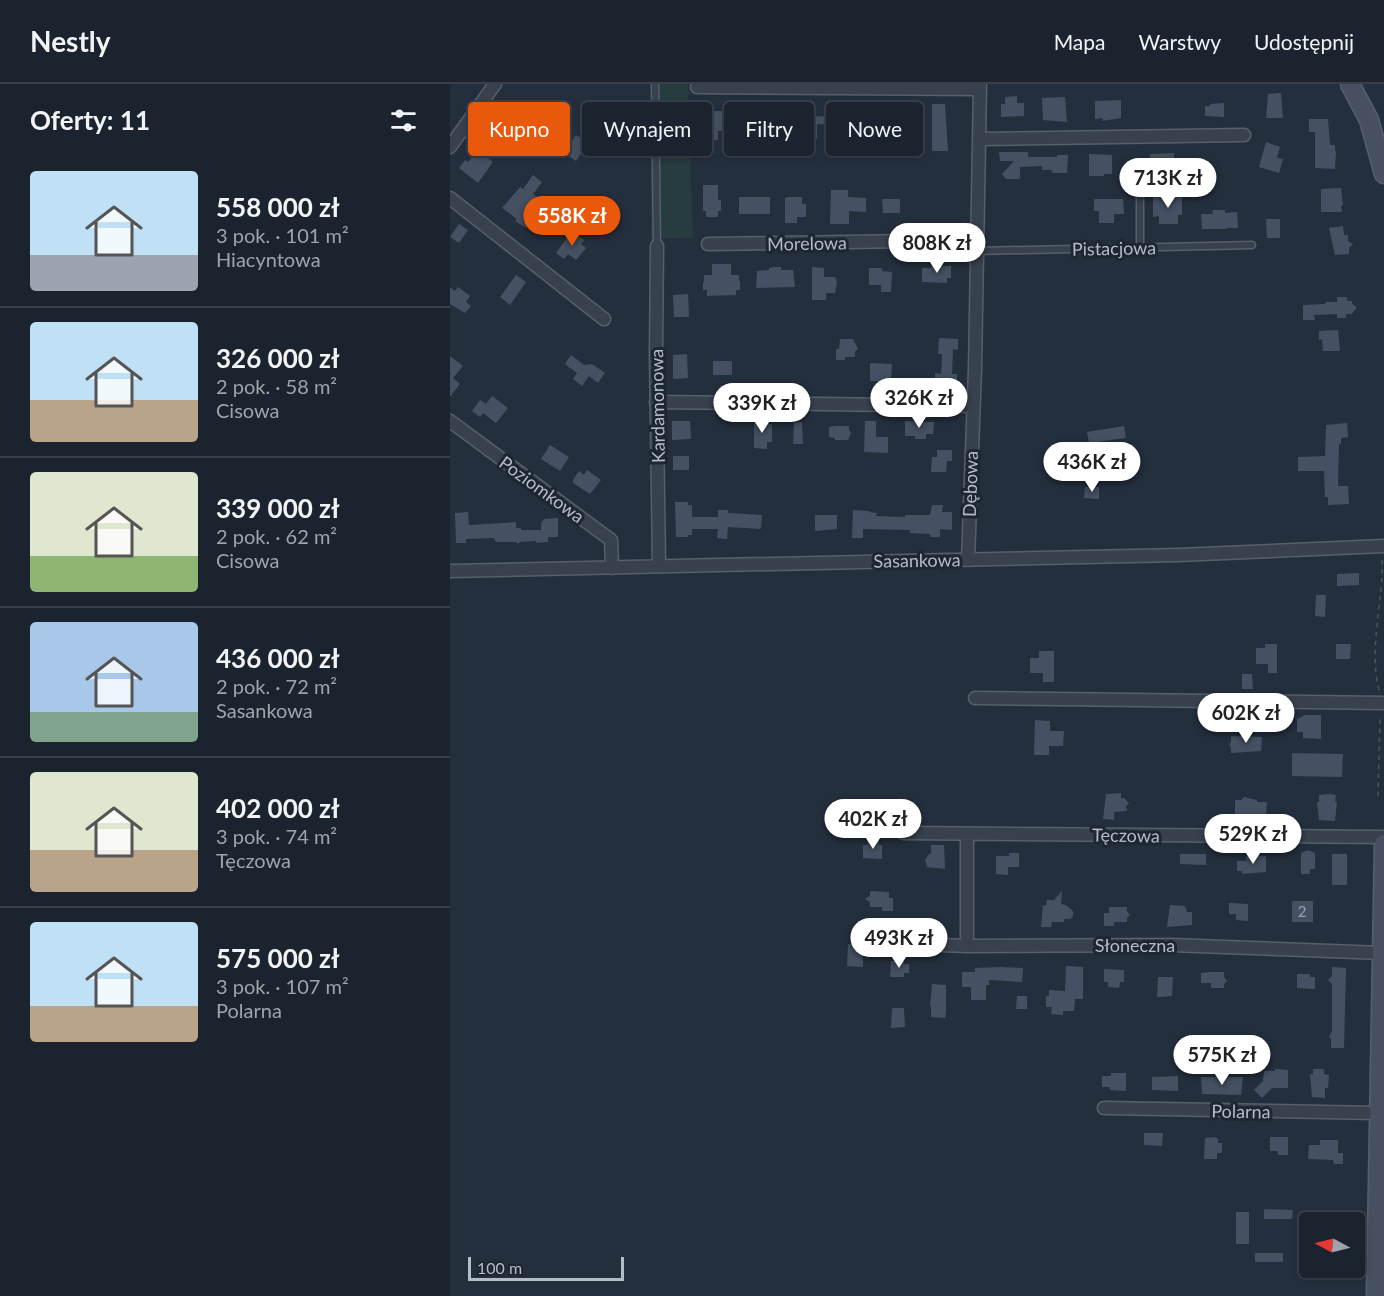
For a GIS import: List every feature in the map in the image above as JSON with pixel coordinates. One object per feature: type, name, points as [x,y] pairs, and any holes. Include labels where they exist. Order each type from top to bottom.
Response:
[{"type":"street","points":[[450,147],[495,84]]},
{"type":"street","points":[[1350,84],[1370,120],[1384,174]]},
{"type":"street","points":[[697,87],[980,86]]},
{"type":"street","name":"Dębowa","points":[[968,560],[980,86]]},
{"type":"street","points":[[980,139],[1244,135]]},
{"type":"street","points":[[450,198],[604,319]]},
{"type":"street","name":"Morelowa","points":[[708,244],[977,246]]},
{"type":"street","name":"Kardamonowa","points":[[657,246],[656,402],[659,566]]},
{"type":"street","points":[[656,402],[973,406]]},
{"type":"street","name":"Poziomkowa","points":[[450,421],[611,540],[612,568]]},
{"type":"street","name":"Sasankowa","points":[[450,571],[1179,555],[1384,546]]},
{"type":"street","points":[[975,698],[1382,703]]},
{"type":"street","name":"Tęczowa","points":[[903,833],[1384,837]]},
{"type":"street","points":[[967,834],[967,946]]},
{"type":"street","points":[[1376,1296],[1384,844]]},
{"type":"street","name":"Słoneczna","points":[[888,943],[967,946],[1170,945],[1382,953]]},
{"type":"street","name":"Polarna","points":[[1104,1108],[1379,1113]]},
{"type":"lane","points":[[655,84],[657,246]]},
{"type":"lane","points":[[1140,192],[1140,248]]},
{"type":"lane","name":"Pistacjowa","points":[[977,246],[1140,248],[1252,245]]},
{"type":"path","points":[[1361,547],[1367,553],[1376,553],[1382,559],[1376,670],[1382,703],[1378,796]]},
{"type":"green space","points":[[651,84],[688,84],[689,102],[651,102]]},
{"type":"green space","points":[[651,156],[690,156],[693,238],[651,239]]},
{"type":"building","points":[[1281,93],[1283,118],[1266,118],[1268,94]]},
{"type":"building","points":[[1017,96],[1017,103],[1024,103],[1024,116],[1001,117],[1001,104],[1005,104],[1005,97]]},
{"type":"building","points":[[1065,97],[1067,122],[1043,120],[1042,98]]},
{"type":"building","points":[[1121,100],[1121,118],[1102,121],[1103,118],[1095,119],[1095,101]]},
{"type":"building","points":[[1224,103],[1224,117],[1205,116],[1205,106]]},
{"type":"building","points":[[932,104],[945,104],[948,151],[932,151]]},
{"type":"building","points":[[712,111],[724,111],[724,131],[718,131],[718,140],[712,140]]},
{"type":"building","points":[[814,116],[826,116],[826,124],[817,124],[817,139],[814,139]]},
{"type":"building","points":[[1309,119],[1328,119],[1330,145],[1335,145],[1336,151],[1335,169],[1315,168],[1315,132],[1309,132]]},
{"type":"building","points":[[576,135],[582,139],[582,152],[576,161],[568,156],[570,144]]},
{"type":"building","points":[[1266,142],[1280,147],[1277,158],[1283,159],[1279,173],[1259,167]]},
{"type":"building","points":[[999,152],[1028,152],[1028,157],[1068,155],[1067,173],[1052,173],[1052,170],[1042,170],[1042,166],[1020,167],[1020,179],[1006,179],[1002,174],[1014,161],[1000,161]]},
{"type":"building","points":[[1174,153],[1174,177],[1150,177],[1150,154]]},
{"type":"building","points":[[1089,154],[1112,155],[1112,174],[1089,176]]},
{"type":"building","points":[[472,156],[485,156],[493,162],[478,183],[459,168],[465,160],[468,162]]},
{"type":"building","points":[[1193,172],[1210,172],[1210,184],[1194,184]]},
{"type":"building","points":[[533,175],[542,182],[533,194],[538,198],[534,204],[539,208],[526,228],[502,208],[520,187],[523,189]]},
{"type":"building","points":[[703,185],[718,185],[721,211],[718,211],[718,217],[706,217],[706,211],[703,211]]},
{"type":"building","points":[[1341,188],[1342,212],[1321,212],[1321,189]]},
{"type":"building","points":[[831,190],[848,190],[848,197],[866,198],[866,212],[849,211],[849,224],[830,224]]},
{"type":"building","points":[[1182,196],[1182,215],[1178,215],[1178,224],[1159,224],[1159,216],[1153,217],[1153,197]]},
{"type":"building","points":[[585,197],[599,207],[592,217],[578,207]]},
{"type":"building","points":[[739,197],[770,197],[770,214],[739,214]]},
{"type":"building","points":[[802,197],[802,204],[806,204],[806,217],[797,217],[797,223],[785,223],[785,198]]},
{"type":"building","points":[[882,199],[900,199],[900,213],[883,213]]},
{"type":"building","points":[[1094,199],[1123,199],[1124,214],[1114,214],[1114,223],[1099,223],[1099,211],[1094,211]]},
{"type":"building","points":[[1212,210],[1225,210],[1225,213],[1237,212],[1238,228],[1202,229],[1201,214],[1213,214]]},
{"type":"building","points":[[1266,219],[1280,219],[1280,238],[1267,238]]},
{"type":"building","points":[[459,224],[468,230],[459,243],[450,237]]},
{"type":"building","points":[[1343,226],[1344,235],[1348,235],[1348,241],[1353,244],[1349,248],[1349,254],[1335,255],[1329,228]]},
{"type":"building","points":[[572,231],[584,240],[581,244],[586,248],[576,260],[568,254],[564,259],[556,253]]},
{"type":"building","points":[[712,264],[731,264],[731,275],[739,275],[740,281],[740,290],[736,290],[736,295],[707,296],[707,290],[703,290],[704,275],[712,275]]},
{"type":"building","points":[[931,266],[951,266],[951,278],[947,278],[947,283],[922,282],[922,268],[931,268]]},
{"type":"building","points":[[781,267],[781,270],[793,270],[795,287],[756,288],[757,271]]},
{"type":"building","points":[[812,267],[824,268],[824,277],[835,277],[837,282],[835,293],[826,293],[826,300],[812,300]]},
{"type":"building","points":[[869,268],[882,268],[882,271],[892,272],[891,292],[881,292],[881,285],[869,285]]},
{"type":"building","points":[[516,275],[526,282],[510,305],[500,297]]},
{"type":"building","points":[[450,287],[455,291],[458,287],[470,296],[466,302],[471,306],[465,313],[450,304]]},
{"type":"building","points":[[688,294],[689,317],[674,317],[673,295]]},
{"type":"building","points":[[1337,297],[1347,297],[1347,301],[1352,301],[1352,304],[1357,307],[1352,314],[1346,314],[1346,318],[1337,318],[1337,314],[1314,315],[1315,320],[1303,320],[1303,305],[1337,302]]},
{"type":"building","points":[[1338,330],[1340,351],[1323,351],[1319,331]]},
{"type":"building","points":[[939,338],[958,339],[958,350],[953,349],[952,374],[957,374],[957,390],[935,390],[935,373],[941,374],[942,354],[938,354]]},
{"type":"building","points":[[840,339],[853,339],[858,349],[855,351],[855,357],[836,360],[836,349],[839,349]]},
{"type":"building","points":[[687,354],[688,378],[673,379],[673,355]]},
{"type":"building","points":[[571,355],[584,365],[592,364],[605,373],[598,383],[589,376],[582,386],[573,379],[577,373],[565,364]]},
{"type":"building","points":[[450,356],[463,366],[453,378],[460,384],[450,397]]},
{"type":"building","points":[[713,361],[732,361],[732,375],[713,375]]},
{"type":"building","points":[[870,363],[892,364],[891,381],[870,381]]},
{"type":"building","points":[[492,396],[508,408],[496,423],[483,413],[480,417],[472,411],[480,400],[486,404]]},
{"type":"building","points":[[754,419],[764,419],[764,424],[772,424],[772,442],[767,442],[767,449],[754,448]]},
{"type":"building","points":[[672,421],[690,421],[691,439],[672,440]]},
{"type":"building","points":[[865,421],[876,421],[876,437],[888,437],[888,453],[864,452]]},
{"type":"building","points":[[905,421],[934,422],[933,434],[926,434],[926,439],[905,436]]},
{"type":"building","points":[[794,422],[802,422],[803,444],[793,444]]},
{"type":"building","points":[[1347,423],[1348,437],[1341,438],[1341,444],[1339,444],[1338,486],[1348,486],[1349,504],[1328,505],[1328,497],[1325,497],[1324,471],[1298,471],[1298,457],[1325,456],[1326,425]]},
{"type":"building","points":[[849,426],[851,433],[848,440],[835,440],[829,437],[829,427]]},
{"type":"building","points":[[1124,426],[1126,438],[1089,443],[1087,432]]},
{"type":"building","points":[[550,445],[569,457],[560,471],[541,459]]},
{"type":"building","points":[[937,450],[952,450],[952,461],[947,461],[946,472],[931,472],[932,457],[937,457]]},
{"type":"building","points":[[673,456],[689,456],[689,470],[673,470]]},
{"type":"building","points":[[587,470],[601,480],[590,494],[573,483],[579,471],[584,475]]},
{"type":"building","points":[[1085,487],[1099,487],[1099,499],[1084,498]]},
{"type":"building","points":[[675,502],[688,502],[688,505],[692,505],[692,517],[718,517],[718,510],[728,510],[728,513],[762,515],[761,528],[728,527],[727,539],[717,538],[718,529],[692,529],[692,535],[688,537],[676,537]]},
{"type":"building","points":[[932,505],[943,505],[942,512],[952,512],[952,530],[940,529],[940,537],[910,533],[910,530],[863,529],[863,538],[852,538],[853,510],[877,513],[876,516],[905,517],[905,515],[930,515]]},
{"type":"building","points":[[468,512],[469,525],[516,522],[516,528],[521,528],[521,530],[541,530],[541,523],[544,519],[558,518],[558,537],[548,537],[548,542],[536,543],[536,541],[518,544],[516,542],[496,542],[494,538],[466,539],[466,543],[456,543],[455,513]]},
{"type":"building","points":[[815,515],[837,515],[837,529],[815,531]]},
{"type":"building","points":[[1359,573],[1359,585],[1337,586],[1337,574]]},
{"type":"building","points":[[1316,595],[1326,595],[1325,617],[1315,616]]},
{"type":"building","points":[[1265,644],[1277,644],[1277,673],[1268,673],[1268,664],[1256,664],[1256,648],[1265,648]]},
{"type":"building","points":[[1336,644],[1351,644],[1350,659],[1336,659]]},
{"type":"building","points":[[1039,651],[1054,651],[1054,682],[1043,682],[1043,673],[1030,673],[1030,658],[1039,658]]},
{"type":"building","points":[[1242,674],[1252,674],[1253,689],[1242,689]]},
{"type":"building","points":[[1305,715],[1321,715],[1321,739],[1303,738],[1303,732],[1297,732],[1297,719]]},
{"type":"building","points":[[1035,720],[1050,721],[1050,731],[1064,731],[1063,746],[1049,746],[1049,755],[1034,755]]},
{"type":"building","points":[[1231,736],[1262,737],[1261,751],[1231,753],[1229,744]]},
{"type":"building","points":[[1292,753],[1343,754],[1342,777],[1292,776]]},
{"type":"building","points":[[1121,793],[1121,798],[1129,803],[1126,806],[1127,811],[1114,812],[1114,820],[1103,819],[1106,794]]},
{"type":"building","points":[[1319,795],[1336,795],[1335,821],[1319,820],[1317,802],[1319,802]]},
{"type":"building","points":[[1244,797],[1257,800],[1257,802],[1267,802],[1266,814],[1235,816],[1235,800],[1241,800]]},
{"type":"building","points":[[868,839],[879,839],[879,845],[882,845],[882,859],[863,858],[863,845],[867,845]]},
{"type":"building","points":[[931,845],[944,845],[945,869],[927,867],[925,860],[931,854]]},
{"type":"building","points":[[1308,850],[1315,853],[1315,869],[1310,869],[1310,874],[1301,874],[1301,853]]},
{"type":"building","points":[[1009,853],[1019,853],[1019,867],[1008,867],[1008,875],[996,874],[996,856],[1009,856]]},
{"type":"building","points":[[1180,854],[1206,854],[1206,865],[1180,864]]},
{"type":"building","points":[[1332,854],[1347,854],[1347,885],[1332,885]]},
{"type":"building","points":[[1246,856],[1266,856],[1266,872],[1242,874],[1242,871],[1237,871],[1237,861],[1246,861]]},
{"type":"building","points":[[870,891],[889,892],[889,898],[893,898],[893,911],[882,911],[882,907],[870,907],[870,902],[865,899],[870,896]]},
{"type":"building","points":[[1062,891],[1061,904],[1073,911],[1073,916],[1070,919],[1064,919],[1064,922],[1052,922],[1051,927],[1041,927],[1043,905],[1046,906],[1047,900],[1054,900]]},
{"type":"building","points":[[1292,901],[1313,901],[1313,922],[1292,922]]},
{"type":"building","points":[[1229,903],[1248,904],[1248,921],[1236,920],[1236,914],[1229,914]]},
{"type":"building","points":[[1170,905],[1185,906],[1187,912],[1192,912],[1192,925],[1167,927]]},
{"type":"building","points":[[1109,907],[1127,907],[1130,915],[1127,922],[1114,922],[1114,926],[1104,926],[1104,913],[1109,913]]},
{"type":"building","points":[[848,944],[863,945],[863,967],[847,966]]},
{"type":"building","points":[[891,961],[904,961],[904,964],[909,964],[909,973],[904,973],[904,977],[890,977]]},
{"type":"building","points":[[1066,966],[1083,967],[1083,999],[1075,999],[1074,1011],[1063,1011],[1063,1015],[1051,1014],[1052,1007],[1046,1007],[1046,996],[1049,996],[1049,990],[1065,991]]},
{"type":"building","points":[[1332,967],[1346,968],[1344,1048],[1331,1048],[1329,1037],[1332,1031],[1332,984],[1328,980],[1332,976]]},
{"type":"building","points":[[975,968],[1023,968],[1022,982],[989,980],[989,985],[986,985],[986,1000],[971,1000],[971,987],[962,987],[962,972],[975,972]]},
{"type":"building","points":[[1104,969],[1124,970],[1124,982],[1120,982],[1119,988],[1108,987],[1108,982],[1104,982]]},
{"type":"building","points":[[1224,972],[1227,981],[1224,988],[1211,988],[1211,983],[1201,983],[1201,973]]},
{"type":"building","points":[[1297,974],[1310,974],[1310,977],[1315,977],[1315,989],[1297,988]]},
{"type":"building","points":[[1158,977],[1173,977],[1172,996],[1157,997]]},
{"type":"building","points":[[932,984],[946,985],[945,1018],[931,1017]]},
{"type":"building","points":[[1017,996],[1027,996],[1027,1009],[1016,1009]]},
{"type":"building","points":[[892,1008],[904,1008],[905,1027],[891,1028]]},
{"type":"building","points":[[1275,1069],[1288,1070],[1288,1088],[1272,1088],[1262,1098],[1254,1090],[1263,1081],[1264,1071],[1275,1071]]},
{"type":"building","points":[[1313,1069],[1324,1069],[1324,1074],[1329,1075],[1325,1098],[1312,1097],[1310,1074],[1313,1074]]},
{"type":"building","points":[[1111,1073],[1126,1073],[1126,1091],[1102,1087],[1102,1076],[1111,1076]]},
{"type":"building","points":[[1178,1076],[1178,1091],[1152,1090],[1152,1077]]},
{"type":"building","points":[[1201,1077],[1243,1077],[1241,1095],[1202,1094]]},
{"type":"building","points":[[1144,1133],[1163,1133],[1162,1146],[1144,1145]]},
{"type":"building","points":[[1215,1137],[1218,1143],[1222,1143],[1222,1153],[1217,1153],[1217,1159],[1204,1159],[1205,1138]]},
{"type":"building","points":[[1270,1137],[1288,1137],[1288,1155],[1278,1155],[1278,1151],[1270,1151]]},
{"type":"building","points":[[1320,1140],[1338,1140],[1338,1153],[1343,1153],[1343,1164],[1334,1164],[1333,1160],[1308,1159],[1309,1145],[1320,1145]]},
{"type":"building","points":[[1264,1209],[1293,1210],[1292,1219],[1264,1219]]},
{"type":"building","points":[[1236,1212],[1249,1212],[1249,1244],[1236,1244]]},
{"type":"building","points":[[1298,1224],[1299,1243],[1297,1243]]},
{"type":"building","points":[[1255,1253],[1283,1253],[1283,1262],[1255,1262]]}]
